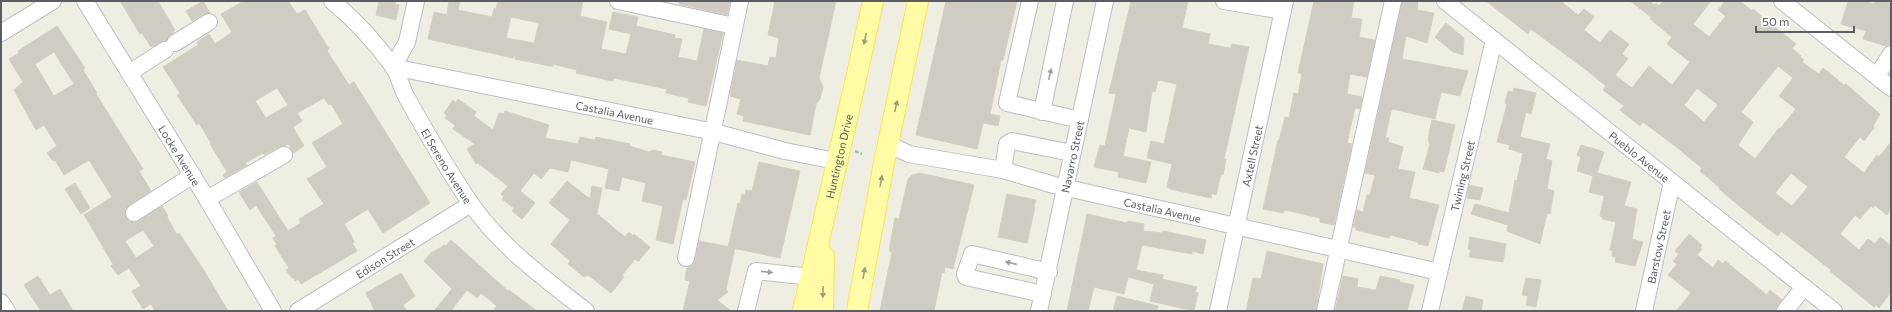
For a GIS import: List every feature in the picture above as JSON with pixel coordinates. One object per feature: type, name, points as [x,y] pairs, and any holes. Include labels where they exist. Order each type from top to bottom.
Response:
[{"type":"main road","name":"Huntington Drive","points":[[803,311],[873,1]]},
{"type":"main road","points":[[857,311],[888,144],[918,1]]},
{"type":"main road","points":[[823,311],[825,212]]},
{"type":"street","points":[[1,33],[53,1]]},
{"type":"street","name":"Locke Avenue","points":[[84,1],[207,199],[273,311]]},
{"type":"street","name":"El Sereno Avenue","points":[[332,1],[370,40],[393,67],[400,87],[471,204],[503,244],[586,311]]},
{"type":"street","points":[[393,67],[407,42],[416,1]]},
{"type":"street","points":[[618,1],[734,26]]},
{"type":"street","points":[[686,258],[714,132],[740,1]]},
{"type":"street","points":[[1030,1],[1007,103],[1080,120]]},
{"type":"street","points":[[1042,112],[1065,1]]},
{"type":"street","name":"Navarro Street","points":[[1039,311],[1104,1]]},
{"type":"street","points":[[1224,1],[1284,6]]},
{"type":"street","points":[[1325,311],[1393,1]]},
{"type":"street","name":"Pueblo Avenue","points":[[1445,1],[1834,311]]},
{"type":"street","points":[[1784,2],[1891,88]]},
{"type":"street","name":"Axtell Street","points":[[1218,311],[1284,6]]},
{"type":"street","points":[[129,73],[209,22]]},
{"type":"street","name":"Twining Street","points":[[1430,311],[1494,40]]},
{"type":"street","points":[[1876,76],[1891,54]]},
{"type":"street","name":"Castalia Avenue","points":[[393,67],[714,132],[836,161]]},
{"type":"street","points":[[1003,170],[1007,144],[1012,141],[1072,153]]},
{"type":"street","name":"Castalia Avenue","points":[[888,144],[909,154],[1003,170],[1054,185],[1065,186],[1439,272]]},
{"type":"street","points":[[207,199],[284,155]]},
{"type":"street","points":[[134,213],[192,176]]},
{"type":"street","name":"Barstow Street","points":[[1644,311],[1672,182]]},
{"type":"street","name":"Edison Street","points":[[298,311],[471,204]]},
{"type":"street","points":[[1043,294],[966,277],[965,274],[972,254],[1048,272]]},
{"type":"street","points":[[746,311],[756,271],[811,276]]},
{"type":"street","points":[[1785,311],[1804,287]]},
{"type":"street","points":[[1,302],[7,311]]},
{"type":"path","points":[[854,150],[862,154]]},
{"type":"building","points":[[120,1],[158,1],[175,30],[166,41],[151,47],[142,33],[140,34]]},
{"type":"building","points":[[203,1],[210,13],[204,14],[192,21],[186,11]]},
{"type":"building","points":[[244,1],[288,1],[297,14],[305,10],[329,49],[327,51],[349,85],[354,82],[430,203],[383,233],[368,209],[344,224],[351,235],[354,242],[352,243],[357,251],[301,284],[298,279],[295,281],[286,270],[289,268],[275,246],[277,245],[273,238],[276,236],[256,205],[250,210],[239,192],[257,182],[288,231],[301,223],[299,219],[324,204],[307,179],[327,167],[312,143],[343,124],[331,104],[329,105],[324,98],[297,113],[302,121],[293,127],[304,146],[293,153],[289,144],[279,147],[264,155],[263,153],[245,163],[247,165],[225,178],[223,175],[227,172],[210,144],[211,143],[199,123],[197,125],[177,95],[180,93],[163,67],[198,45],[197,42],[209,34],[215,44],[232,32],[221,14]],"holes":[[[277,88],[288,105],[266,118],[255,101]]]},
{"type":"building","points":[[379,1],[396,1],[395,4],[399,5],[396,20],[376,15]]},
{"type":"building","points":[[449,1],[460,1],[458,10],[492,17],[494,8],[496,9],[498,1],[583,1],[580,16],[607,22],[601,49],[626,54],[631,34],[609,29],[613,12],[638,17],[636,26],[675,35],[674,38],[682,39],[678,57],[697,61],[704,29],[723,33],[706,106],[688,102],[689,98],[666,93],[667,89],[614,78],[613,81],[608,80],[576,73],[577,70],[553,64],[553,66],[550,66],[515,59],[516,55],[513,58],[428,39],[434,12],[447,15]],"holes":[[[511,17],[539,23],[534,43],[506,38]]]},
{"type":"building","points":[[679,1],[730,1],[727,15],[679,4]]},
{"type":"building","points":[[775,1],[836,1],[819,78],[823,87],[820,99],[816,104],[810,135],[743,121],[744,116],[737,114],[741,99],[730,96],[737,60],[768,66],[770,57],[776,58],[779,38],[768,35]]},
{"type":"building","points":[[946,1],[1017,1],[1003,60],[1001,60],[990,114],[1000,116],[998,126],[983,123],[977,149],[916,135]]},
{"type":"building","points":[[1131,1],[1188,1],[1182,28],[1210,34],[1208,44],[1229,48],[1231,48],[1232,44],[1249,47],[1224,159],[1226,159],[1223,175],[1221,174],[1216,195],[1212,193],[1211,198],[1170,189],[1167,187],[1172,164],[1147,158],[1151,141],[1164,144],[1177,84],[1158,80],[1155,92],[1152,91],[1146,132],[1129,128],[1123,156],[1151,162],[1146,183],[1118,177],[1119,172],[1094,167],[1100,145],[1105,146],[1116,94],[1109,93]]},
{"type":"building","points":[[1314,1],[1354,1],[1351,18],[1362,19],[1359,37],[1375,40],[1367,77],[1350,74],[1347,94],[1362,97],[1360,109],[1355,108],[1347,143],[1352,144],[1334,225],[1320,222],[1320,218],[1285,210],[1283,213],[1263,209],[1278,140],[1279,141],[1285,117],[1289,118],[1294,93],[1298,94],[1302,74],[1298,73]]},
{"type":"building","points":[[1402,1],[1418,1],[1417,10],[1434,13],[1427,43],[1406,36],[1402,59],[1468,71],[1460,96],[1441,92],[1435,119],[1393,109],[1391,111],[1385,138],[1389,138],[1388,142],[1403,147],[1398,169],[1415,172],[1409,198],[1439,205],[1428,246],[1390,235],[1389,238],[1356,230],[1356,227],[1353,227],[1357,210],[1363,212],[1367,195],[1370,195],[1375,175],[1365,173]]},
{"type":"building","points":[[1486,1],[1560,1],[1578,15],[1584,9],[1594,17],[1584,30],[1600,43],[1610,30],[1629,44],[1622,54],[1628,59],[1615,75],[1632,88],[1649,66],[1672,85],[1690,62],[1667,44],[1672,37],[1650,19],[1651,17],[1630,1],[1649,1],[1655,5],[1656,3],[1659,6],[1663,1],[1711,1],[1693,24],[1709,37],[1726,16],[1718,10],[1725,1],[1740,1],[1752,11],[1753,9],[1796,44],[1792,48],[1804,60],[1802,62],[1819,74],[1823,68],[1844,85],[1846,84],[1880,114],[1873,126],[1874,128],[1864,141],[1860,137],[1844,157],[1864,173],[1877,155],[1879,157],[1891,142],[1891,209],[1887,215],[1875,205],[1873,208],[1871,206],[1860,219],[1855,215],[1840,234],[1859,250],[1868,239],[1875,244],[1880,237],[1891,246],[1891,292],[1879,308],[1876,305],[1874,307],[1830,271],[1831,270],[1781,231],[1778,236],[1754,218],[1719,189],[1720,188],[1700,171],[1702,168],[1675,146],[1643,122],[1640,126],[1620,110],[1624,106],[1603,90],[1606,86],[1585,69],[1531,29],[1528,34]],"holes":[[[1778,66],[1793,78],[1779,96],[1796,109],[1755,159],[1738,145],[1753,122],[1741,112]],[[1697,88],[1718,105],[1704,122],[1684,105]],[[1791,173],[1808,187],[1792,206],[1775,193]]]},
{"type":"building","points":[[1848,1],[1864,1],[1874,4],[1875,1],[1883,1],[1891,4],[1891,45],[1886,46],[1863,39],[1866,31],[1841,24]]},
{"type":"building","points":[[1446,23],[1464,38],[1463,55],[1453,52],[1435,37]]},
{"type":"building","points":[[57,26],[85,68],[83,70],[97,93],[96,94],[143,169],[139,171],[151,191],[129,205],[125,213],[126,218],[129,221],[135,222],[162,206],[177,235],[179,233],[228,311],[155,311],[151,304],[143,309],[132,291],[141,286],[129,268],[118,275],[111,266],[113,264],[84,215],[112,197],[89,160],[64,175],[55,160],[53,161],[47,153],[57,146],[44,125],[36,130],[14,90],[23,82],[9,59],[19,53],[18,51]],"holes":[[[54,52],[74,84],[54,96],[35,64]],[[143,230],[154,246],[136,258],[125,241]]]},
{"type":"building","points":[[1514,88],[1536,93],[1531,114],[1526,112],[1520,137],[1550,144],[1546,159],[1552,161],[1547,189],[1554,191],[1550,214],[1547,213],[1540,244],[1507,231],[1508,225],[1471,214],[1475,204],[1509,213],[1515,180],[1517,181],[1523,153],[1509,149],[1510,145],[1497,142],[1507,104],[1505,103],[1508,91],[1513,92]]},
{"type":"building","points":[[458,99],[476,112],[474,116],[493,130],[499,113],[504,114],[505,111],[549,125],[545,138],[578,144],[580,137],[595,140],[596,137],[630,144],[629,146],[649,152],[653,150],[662,152],[661,155],[695,162],[686,200],[683,199],[673,244],[656,240],[663,206],[642,201],[646,183],[622,177],[619,191],[605,188],[609,169],[571,160],[568,172],[550,168],[541,179],[534,173],[520,191],[535,203],[522,219],[512,211],[514,208],[502,199],[504,197],[501,194],[508,186],[478,163],[476,164],[467,149],[475,144],[453,129],[455,125],[445,118],[447,115],[444,113],[453,100],[456,103]]},
{"type":"building","points":[[1432,120],[1455,125],[1444,172],[1439,171],[1439,173],[1423,169],[1430,144],[1428,140]]},
{"type":"building","points":[[1581,145],[1604,152],[1597,173],[1631,182],[1624,206],[1637,209],[1632,239],[1643,242],[1635,266],[1615,262],[1616,257],[1612,256],[1613,251],[1610,250],[1616,222],[1602,219],[1603,217],[1600,216],[1604,196],[1589,192],[1593,176],[1577,171],[1581,157],[1577,155]]},
{"type":"building","points":[[759,162],[800,171],[780,258],[728,247],[738,203],[740,204],[742,194],[745,195],[746,190],[752,191]]},
{"type":"building","points":[[920,173],[974,185],[953,269],[945,267],[944,273],[942,272],[934,311],[880,311],[892,252],[889,251],[895,218],[899,219],[908,179],[912,175]]},
{"type":"building","points":[[567,181],[590,199],[592,186],[602,188],[597,214],[625,237],[629,232],[633,236],[634,234],[650,247],[638,262],[635,259],[622,275],[624,277],[611,293],[588,275],[584,277],[568,264],[570,261],[551,244],[570,220],[549,203]]},
{"type":"building","points":[[75,183],[90,208],[81,214],[65,189]]},
{"type":"building","points":[[1469,185],[1483,188],[1480,200],[1467,198]]},
{"type":"building","points":[[1007,194],[1036,200],[1027,243],[998,237]]},
{"type":"building","points":[[1087,214],[1127,223],[1128,221],[1144,224],[1143,231],[1162,233],[1163,231],[1206,240],[1203,254],[1192,251],[1192,254],[1142,245],[1136,270],[1163,275],[1162,279],[1197,287],[1195,292],[1198,293],[1194,311],[1150,301],[1154,284],[1128,277],[1124,294],[1094,287],[1088,311],[1067,311]]},
{"type":"building","points":[[1689,234],[1702,245],[1700,248],[1702,249],[1697,255],[1713,268],[1718,260],[1723,264],[1725,261],[1767,295],[1770,290],[1782,300],[1776,311],[1676,311],[1691,293],[1668,275],[1677,264],[1673,261],[1679,254],[1675,251]]},
{"type":"building","points":[[1470,237],[1506,244],[1503,262],[1469,257],[1471,250],[1468,249]]},
{"type":"building","points":[[451,240],[508,291],[509,290],[537,311],[493,311],[497,306],[481,293],[477,298],[467,290],[451,311],[434,311],[452,289],[424,261],[431,253],[445,245],[446,246]]},
{"type":"building","points":[[699,241],[735,248],[726,289],[728,292],[717,300],[731,311],[683,311],[690,281],[685,280],[687,267],[693,265]]},
{"type":"building","points":[[1267,251],[1323,264],[1316,311],[1246,311],[1253,278],[1261,279]]},
{"type":"building","points":[[401,273],[415,296],[403,305],[407,311],[375,311],[366,293]]},
{"type":"building","points":[[38,276],[50,295],[60,289],[73,311],[41,311],[24,285]]},
{"type":"building","points":[[1343,276],[1358,279],[1357,287],[1376,290],[1380,276],[1400,280],[1399,282],[1414,285],[1407,311],[1335,311]]},
{"type":"building","points":[[1526,278],[1541,280],[1536,307],[1526,305],[1528,296],[1522,295]]},
{"type":"building","points":[[1117,296],[1158,306],[1157,311],[1113,311]]},
{"type":"building","points":[[1466,296],[1483,300],[1481,311],[1462,311]]}]
